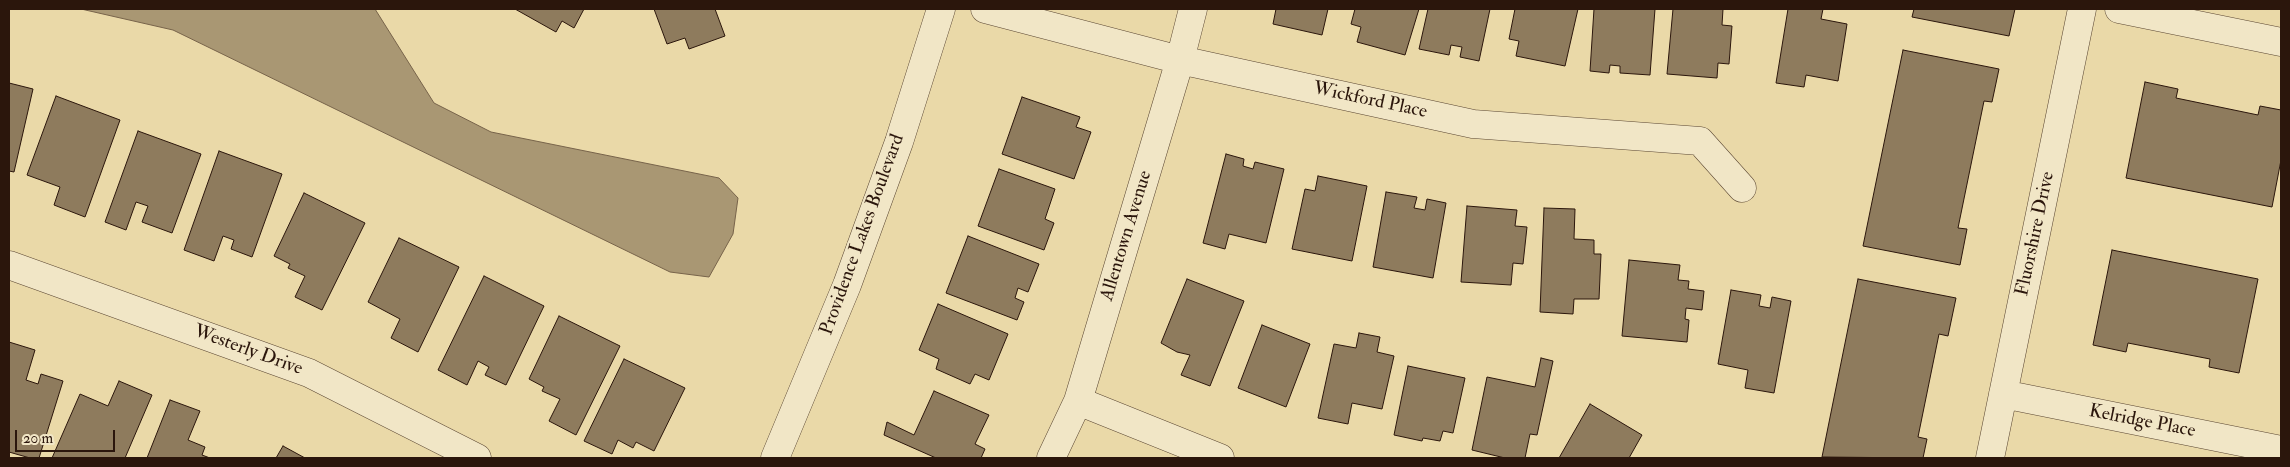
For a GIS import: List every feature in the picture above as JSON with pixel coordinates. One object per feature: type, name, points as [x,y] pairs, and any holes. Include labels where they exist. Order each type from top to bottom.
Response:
[{"type":"street","name":"Providence Lakes Boulevard","points":[[775,458],[847,285],[899,142],[941,9]]},
{"type":"street","name":"Wickford Place","points":[[985,9],[1180,60],[1473,124],[1700,141],[1742,188]]},
{"type":"street","name":"Allentown Avenue","points":[[1051,458],[1078,401],[1180,60],[1193,9]]},
{"type":"street","name":"Fluorshire Drive","points":[[1990,458],[2082,9]]},
{"type":"street","points":[[2119,9],[2281,42]]},
{"type":"street","name":"Westerly Drive","points":[[9,265],[309,373],[471,457]]},
{"type":"street","name":"Kelridge Place","points":[[2003,394],[2281,450]]},
{"type":"street","points":[[1078,401],[1220,458]]},
{"type":"shaded area","points":[[81,9],[375,9],[434,103],[491,132],[719,178],[738,198],[733,234],[709,277],[670,272],[173,30]]},
{"type":"building","points":[[515,9],[584,9],[574,28],[562,21],[556,32]]},
{"type":"building","points":[[654,9],[715,9],[725,36],[689,49],[685,38],[667,44]]},
{"type":"building","points":[[1276,9],[1328,9],[1322,35],[1273,24]]},
{"type":"building","points":[[1355,9],[1419,9],[1405,55],[1357,42],[1361,27],[1351,24]]},
{"type":"building","points":[[1428,9],[1490,9],[1479,61],[1460,57],[1462,47],[1451,45],[1449,55],[1419,49]]},
{"type":"building","points":[[1515,9],[1578,9],[1565,66],[1516,56],[1519,41],[1509,39]]},
{"type":"building","points":[[1594,9],[1655,9],[1650,75],[1620,73],[1620,66],[1610,65],[1609,73],[1590,71]]},
{"type":"building","points":[[1673,9],[1723,9],[1722,25],[1732,26],[1729,64],[1718,63],[1717,78],[1667,74]]},
{"type":"building","points":[[1788,9],[1823,9],[1821,19],[1847,24],[1838,81],[1806,75],[1804,87],[1776,83]]},
{"type":"building","points":[[1914,9],[2015,9],[2009,36],[1912,17]]},
{"type":"building","points":[[1903,50],[1999,69],[1992,102],[1984,101],[1958,228],[1967,229],[1960,265],[1863,246]]},
{"type":"building","points":[[2145,82],[2178,89],[2176,98],[2258,115],[2260,106],[2281,110],[2281,160],[2272,207],[2126,178]]},
{"type":"building","points":[[9,83],[33,89],[14,172],[9,171]]},
{"type":"building","points":[[56,96],[120,120],[85,217],[54,205],[60,187],[27,175]]},
{"type":"building","points":[[1022,97],[1080,117],[1076,127],[1091,132],[1074,179],[1002,154]]},
{"type":"building","points":[[138,131],[201,154],[172,233],[142,222],[148,206],[136,202],[126,230],[105,222]]},
{"type":"building","points":[[219,151],[282,174],[252,257],[231,249],[234,240],[223,236],[214,261],[184,250]]},
{"type":"building","points":[[1226,154],[1244,159],[1243,166],[1253,169],[1255,162],[1284,169],[1266,243],[1229,234],[1225,249],[1203,243]]},
{"type":"building","points":[[999,169],[1055,189],[1045,219],[1054,223],[1044,250],[978,226]]},
{"type":"building","points":[[1318,176],[1367,186],[1352,261],[1292,249],[1305,189],[1315,191]]},
{"type":"building","points":[[1386,192],[1417,197],[1414,208],[1425,210],[1427,199],[1446,203],[1433,278],[1373,267]]},
{"type":"building","points":[[304,193],[365,223],[322,310],[295,297],[305,276],[288,268],[290,264],[274,256]]},
{"type":"building","points":[[1467,206],[1517,210],[1515,226],[1527,227],[1523,264],[1513,263],[1511,285],[1461,282]]},
{"type":"building","points":[[1544,208],[1575,209],[1574,239],[1594,240],[1594,254],[1601,254],[1599,299],[1574,299],[1573,314],[1540,312]]},
{"type":"building","points":[[968,236],[1039,264],[1028,292],[1018,288],[1015,298],[1024,302],[1017,320],[946,293]]},
{"type":"building","points":[[399,238],[459,267],[418,352],[391,338],[400,319],[368,302]]},
{"type":"building","points":[[2112,250],[2258,279],[2239,373],[2209,367],[2210,359],[2128,343],[2126,352],[2093,345]]},
{"type":"building","points":[[1629,260],[1680,265],[1678,280],[1689,281],[1688,289],[1704,291],[1702,310],[1686,308],[1685,319],[1689,320],[1687,342],[1622,336]]},
{"type":"building","points":[[484,276],[544,306],[506,385],[485,375],[489,367],[478,361],[467,385],[438,370]]},
{"type":"building","points":[[1187,279],[1244,301],[1210,386],[1181,375],[1190,355],[1177,352],[1161,343]]},
{"type":"building","points":[[1858,279],[1956,298],[1948,336],[1939,334],[1918,437],[1927,439],[1923,458],[1822,457]]},
{"type":"building","points":[[1731,290],[1761,295],[1759,306],[1770,308],[1772,297],[1791,301],[1774,393],[1745,388],[1748,370],[1718,364]]},
{"type":"building","points":[[938,304],[1008,334],[989,380],[975,374],[970,384],[936,369],[939,359],[919,350]]},
{"type":"building","points":[[559,316],[620,346],[576,435],[549,421],[560,399],[542,391],[544,387],[529,379]]},
{"type":"building","points":[[1262,325],[1310,344],[1286,407],[1238,388]]},
{"type":"building","points":[[1359,333],[1380,337],[1377,352],[1394,356],[1382,409],[1352,403],[1348,424],[1318,418],[1334,344],[1356,348]]},
{"type":"building","points":[[9,342],[35,350],[26,380],[38,384],[41,374],[63,381],[39,458],[30,458],[9,452]]},
{"type":"building","points":[[1541,358],[1553,361],[1537,435],[1530,434],[1525,458],[1505,458],[1472,450],[1487,377],[1535,387]]},
{"type":"building","points":[[624,359],[685,388],[654,451],[636,442],[633,448],[618,440],[612,454],[584,441]]},
{"type":"building","points":[[1408,366],[1465,378],[1453,433],[1443,431],[1440,441],[1423,438],[1422,441],[1394,435]]},
{"type":"building","points":[[119,381],[152,395],[125,458],[52,458],[80,394],[108,406]]},
{"type":"building","points":[[934,391],[989,415],[975,444],[985,449],[981,458],[936,458],[884,435],[887,422],[914,435]]},
{"type":"building","points":[[170,400],[200,411],[188,440],[205,447],[202,455],[210,458],[147,458]]},
{"type":"building","points":[[1590,404],[1642,435],[1629,458],[1559,458]]},
{"type":"building","points":[[283,446],[305,458],[276,458]]}]
